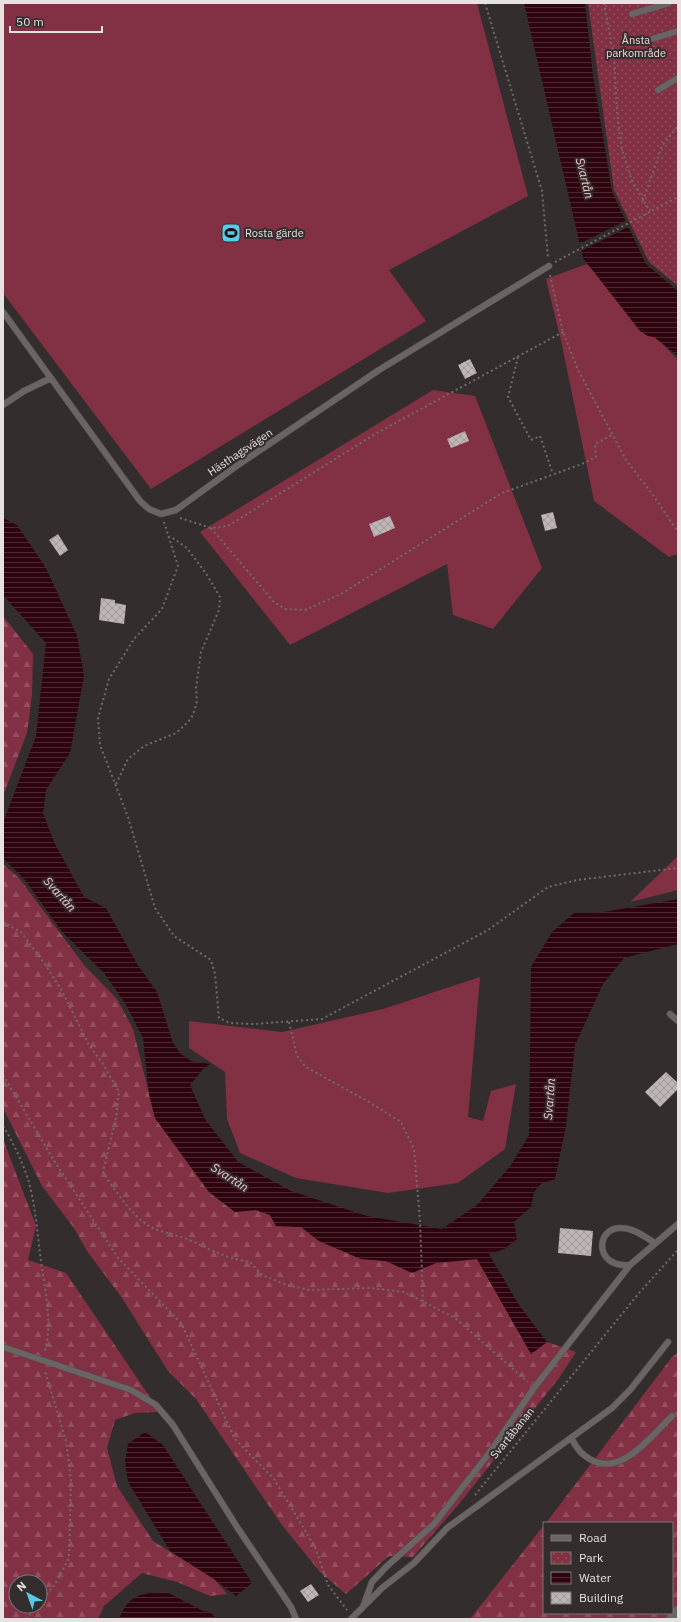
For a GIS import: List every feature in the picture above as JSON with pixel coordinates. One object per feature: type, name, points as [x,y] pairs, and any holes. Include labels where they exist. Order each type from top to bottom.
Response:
[{"type":"street","points":[[672,1619],[678,1612]]},
{"type":"lane","points":[[632,14],[669,3]]},
{"type":"lane","points":[[642,42],[678,31]]},
{"type":"lane","points":[[658,90],[678,78]]},
{"type":"lane","name":"Hästhagsvägen","points":[[161,514],[176,510],[238,465],[379,370],[548,266]]},
{"type":"lane","points":[[3,312],[140,501],[149,509],[161,514]]},
{"type":"lane","points":[[3,405],[24,391],[51,378]]},
{"type":"lane","points":[[670,1014],[678,1021]]},
{"type":"lane","points":[[363,1607],[372,1582],[386,1567],[434,1524],[490,1452],[534,1388],[630,1265],[678,1224]]},
{"type":"lane","points":[[630,1265],[620,1266],[610,1262],[604,1255],[602,1247],[604,1237],[612,1230],[620,1228],[632,1230],[655,1243]]},
{"type":"lane","points":[[352,1618],[414,1562],[447,1528],[612,1408],[630,1390],[668,1342]]},
{"type":"lane","points":[[3,1347],[131,1390],[156,1405],[174,1425],[240,1533],[291,1607],[296,1619]]},
{"type":"lane","points":[[571,1438],[582,1454],[589,1459],[608,1465],[620,1462],[634,1453],[672,1416]]},
{"type":"path","points":[[485,3],[542,191],[548,266],[563,332],[578,370],[626,460],[653,495],[678,532]]},
{"type":"path","points":[[604,3],[614,58],[617,111],[622,150],[626,165],[643,201],[650,211]]},
{"type":"path","points":[[643,201],[662,146],[678,126]]},
{"type":"path","points":[[548,266],[678,197]]},
{"type":"path","points":[[161,514],[182,518],[210,528],[228,526],[375,434],[563,332]]},
{"type":"path","points":[[518,357],[508,397],[531,440],[540,436],[554,474]]},
{"type":"path","points":[[210,528],[274,602],[285,609],[305,610],[341,594],[502,493],[596,457],[595,444],[612,435]]},
{"type":"path","points":[[161,514],[178,566],[162,610],[134,640],[109,679],[98,718],[100,745],[128,817],[155,908],[174,936],[211,960],[215,974],[219,1018],[230,1023],[254,1024],[322,1019],[488,930],[548,887],[577,880],[678,868]]},
{"type":"path","points":[[116,784],[128,758],[144,746],[176,733],[193,715],[197,701],[196,688],[201,652],[219,610],[220,598],[207,575],[187,548],[169,536]]},
{"type":"path","points":[[3,922],[21,932],[45,964],[62,991],[89,1045],[103,1064],[119,1092],[116,1118],[103,1172],[114,1190],[146,1224],[187,1239],[218,1254],[232,1259],[250,1262],[262,1275],[287,1285],[309,1290],[371,1288],[404,1292],[455,1318],[520,1373],[534,1388]]},
{"type":"path","points":[[289,1022],[297,1056],[306,1067],[369,1102],[400,1122],[414,1149],[420,1220],[423,1301]]},
{"type":"path","points":[[3,1075],[53,1158],[118,1258],[181,1323],[235,1439],[274,1480],[315,1547],[328,1585],[352,1618]]},
{"type":"path","points":[[3,1126],[22,1165],[34,1210],[46,1295],[48,1338],[42,1361],[66,1441],[71,1481],[69,1558],[54,1586],[48,1593]]},
{"type":"path","name":"Svartåbanan","points":[[474,1497],[639,1293],[678,1250]]},
{"type":"green space","name":"Rosta gärde","points":[[3,3],[477,3],[528,196],[389,270],[426,321],[151,489],[3,293]]},
{"type":"green space","name":"Ånsta parkområde","points":[[588,3],[678,3],[678,286],[649,262],[614,190]]},
{"type":"green space","points":[[587,264],[678,360],[678,554],[669,557],[594,501],[562,345],[546,279]]},
{"type":"green space","points":[[433,390],[475,396],[542,568],[493,629],[453,615],[447,564],[290,645],[200,532]]},
{"type":"green space","points":[[3,616],[33,654],[32,695],[27,733],[3,796]]},
{"type":"green space","points":[[678,856],[678,890],[630,902]]},
{"type":"green space","points":[[3,864],[19,878],[84,965],[117,999],[133,1029],[155,1118],[209,1192],[235,1212],[256,1210],[270,1215],[276,1226],[301,1227],[319,1241],[361,1259],[386,1261],[412,1273],[436,1263],[477,1259],[531,1354],[547,1342],[576,1352],[559,1378],[459,1504],[413,1557],[389,1556],[346,1594],[320,1572],[282,1525],[196,1399],[168,1371],[122,1298],[87,1251],[74,1228],[42,1186],[3,1108]]},
{"type":"green space","points":[[480,977],[468,1117],[483,1121],[491,1091],[516,1084],[505,1149],[458,1183],[388,1193],[296,1178],[240,1153],[227,1119],[225,1072],[189,1048],[189,1021],[282,1032],[383,1009]]},
{"type":"green space","points":[[3,1139],[36,1226],[28,1260],[66,1273],[160,1412],[135,1413],[115,1420],[107,1448],[117,1486],[153,1541],[214,1579],[227,1594],[210,1596],[177,1582],[142,1573],[104,1606],[98,1619],[3,1619]]},
{"type":"green space","points":[[678,1353],[678,1619],[470,1619],[543,1526],[543,1614],[673,1614],[673,1522],[547,1522],[672,1357]]},
{"type":"water","name":"Svartån","points":[[524,3],[585,3],[593,75],[612,192],[646,264],[678,291],[678,356],[654,337],[648,336],[640,331],[583,258]]},
{"type":"water","name":"Svartån","points":[[3,518],[17,525],[46,568],[77,636],[84,676],[70,753],[46,790],[43,813],[54,842],[84,897],[106,908],[137,964],[157,992],[173,1043],[181,1054],[191,1061],[210,1064],[203,1069],[190,1085],[205,1119],[238,1162],[291,1191],[367,1216],[442,1229],[477,1205],[511,1165],[529,1135],[531,967],[552,932],[574,913],[598,913],[678,899],[678,944],[624,958],[603,984],[575,1045],[566,1126],[555,1179],[541,1184],[534,1192],[531,1207],[514,1222],[517,1239],[504,1249],[489,1254],[519,1305],[547,1342],[531,1354],[477,1259],[436,1263],[412,1273],[386,1261],[361,1259],[319,1241],[301,1227],[276,1226],[270,1215],[256,1210],[235,1212],[209,1192],[155,1118],[149,1094],[143,1038],[125,1003],[104,973],[63,933],[25,880],[3,858],[3,823],[36,736],[46,643],[3,595]]},
{"type":"water","points":[[145,1432],[163,1445],[252,1583],[236,1596],[214,1579],[170,1551],[128,1482],[125,1461],[128,1444]]},
{"type":"water","points":[[167,1592],[203,1611],[210,1612],[217,1619],[119,1619],[123,1610],[132,1599],[144,1594]]},
{"type":"pier","points":[[627,220],[630,226],[579,252],[577,245]]},
{"type":"building","points":[[470,359],[477,373],[465,379],[458,365]]},
{"type":"building","points":[[465,431],[469,441],[451,448],[447,439]]},
{"type":"building","points":[[553,512],[557,528],[545,531],[541,515]]},
{"type":"building","points":[[390,516],[395,528],[374,537],[369,524]]},
{"type":"building","points":[[58,534],[68,550],[60,556],[49,540]]},
{"type":"building","points":[[101,598],[115,600],[115,603],[126,605],[124,624],[99,620]]},
{"type":"building","points":[[666,1072],[678,1083],[678,1089],[660,1107],[645,1092]]},
{"type":"building","points":[[560,1228],[593,1231],[591,1256],[558,1253]]},
{"type":"building","points":[[311,1584],[319,1595],[308,1602],[300,1591]]},
{"type":"place","name":"Rosta gärde","points":[[231,233]]}]
